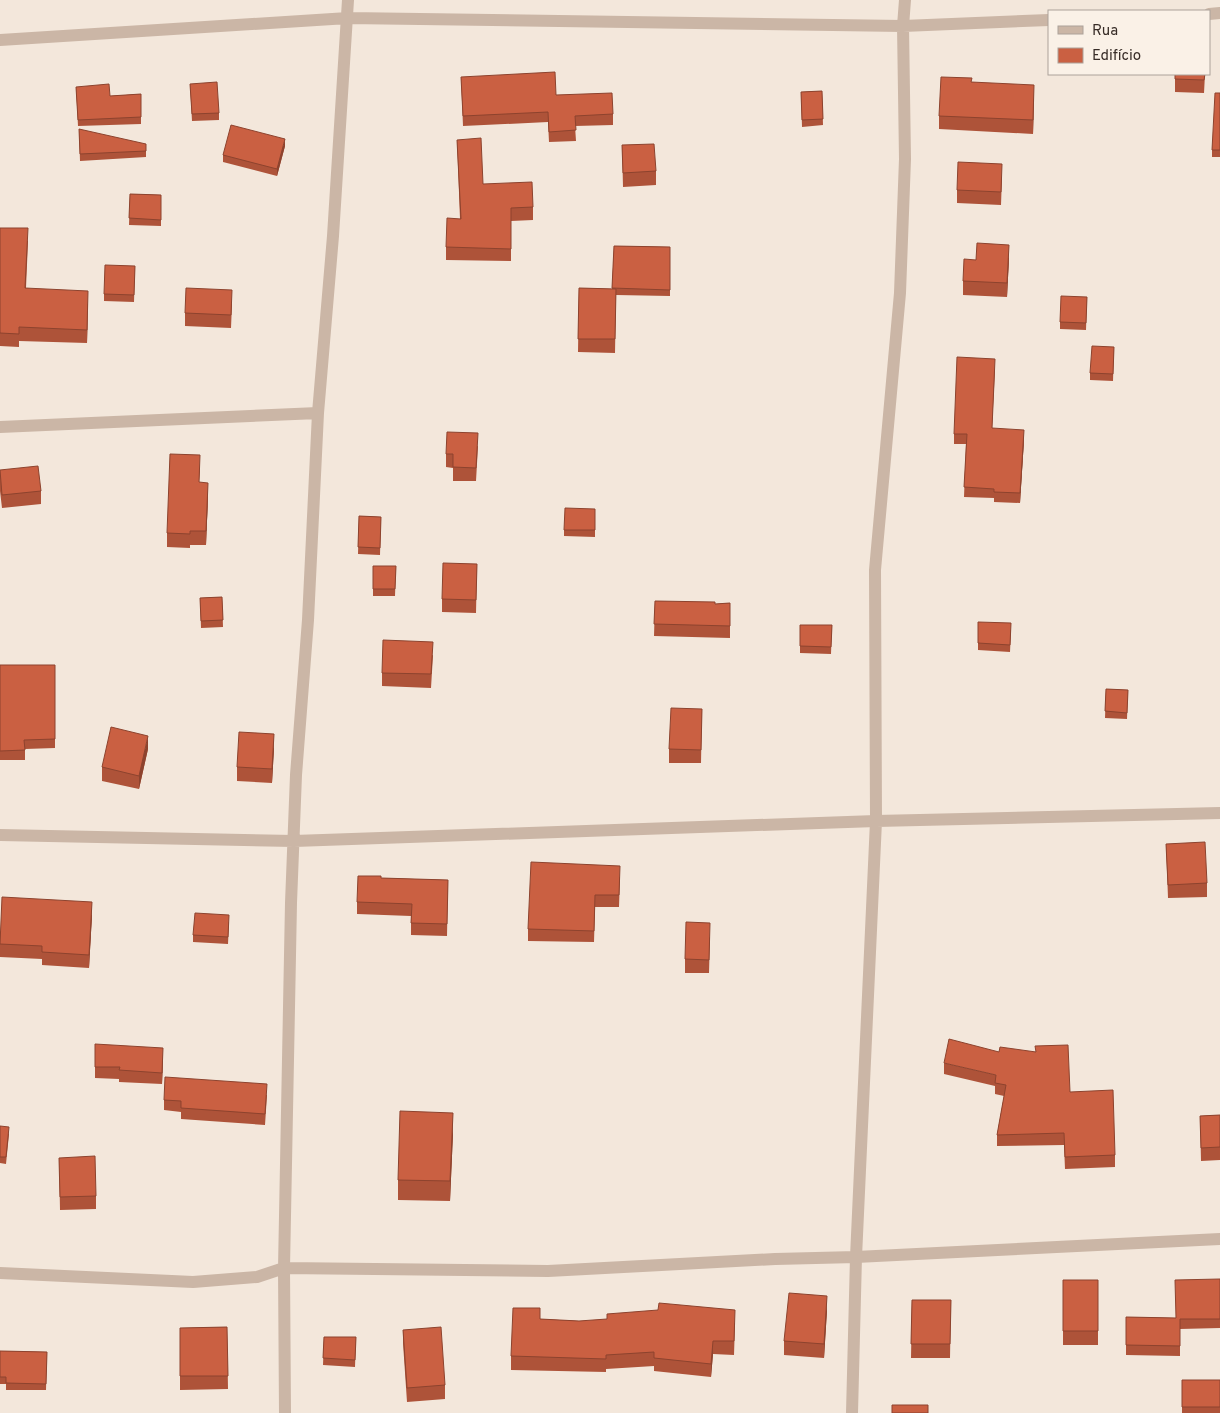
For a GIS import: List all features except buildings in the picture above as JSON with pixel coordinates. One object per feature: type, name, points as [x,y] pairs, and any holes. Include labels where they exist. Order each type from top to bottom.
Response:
[{"type":"street","points":[[285,1413],[284,1268],[291,903],[297,765],[308,620],[318,413],[333,236],[348,0]]},
{"type":"street","points":[[852,1413],[856,1257],[876,821],[875,570],[900,293],[905,159],[905,0]]},
{"type":"street","points":[[0,40],[348,18],[904,26],[1048,20]]},
{"type":"street","points":[[0,427],[318,413]]},
{"type":"street","points":[[0,835],[294,841],[876,821],[1220,813]]},
{"type":"street","points":[[0,1273],[192,1282],[257,1277],[284,1268],[548,1271],[775,1259],[1220,1240]]}]
